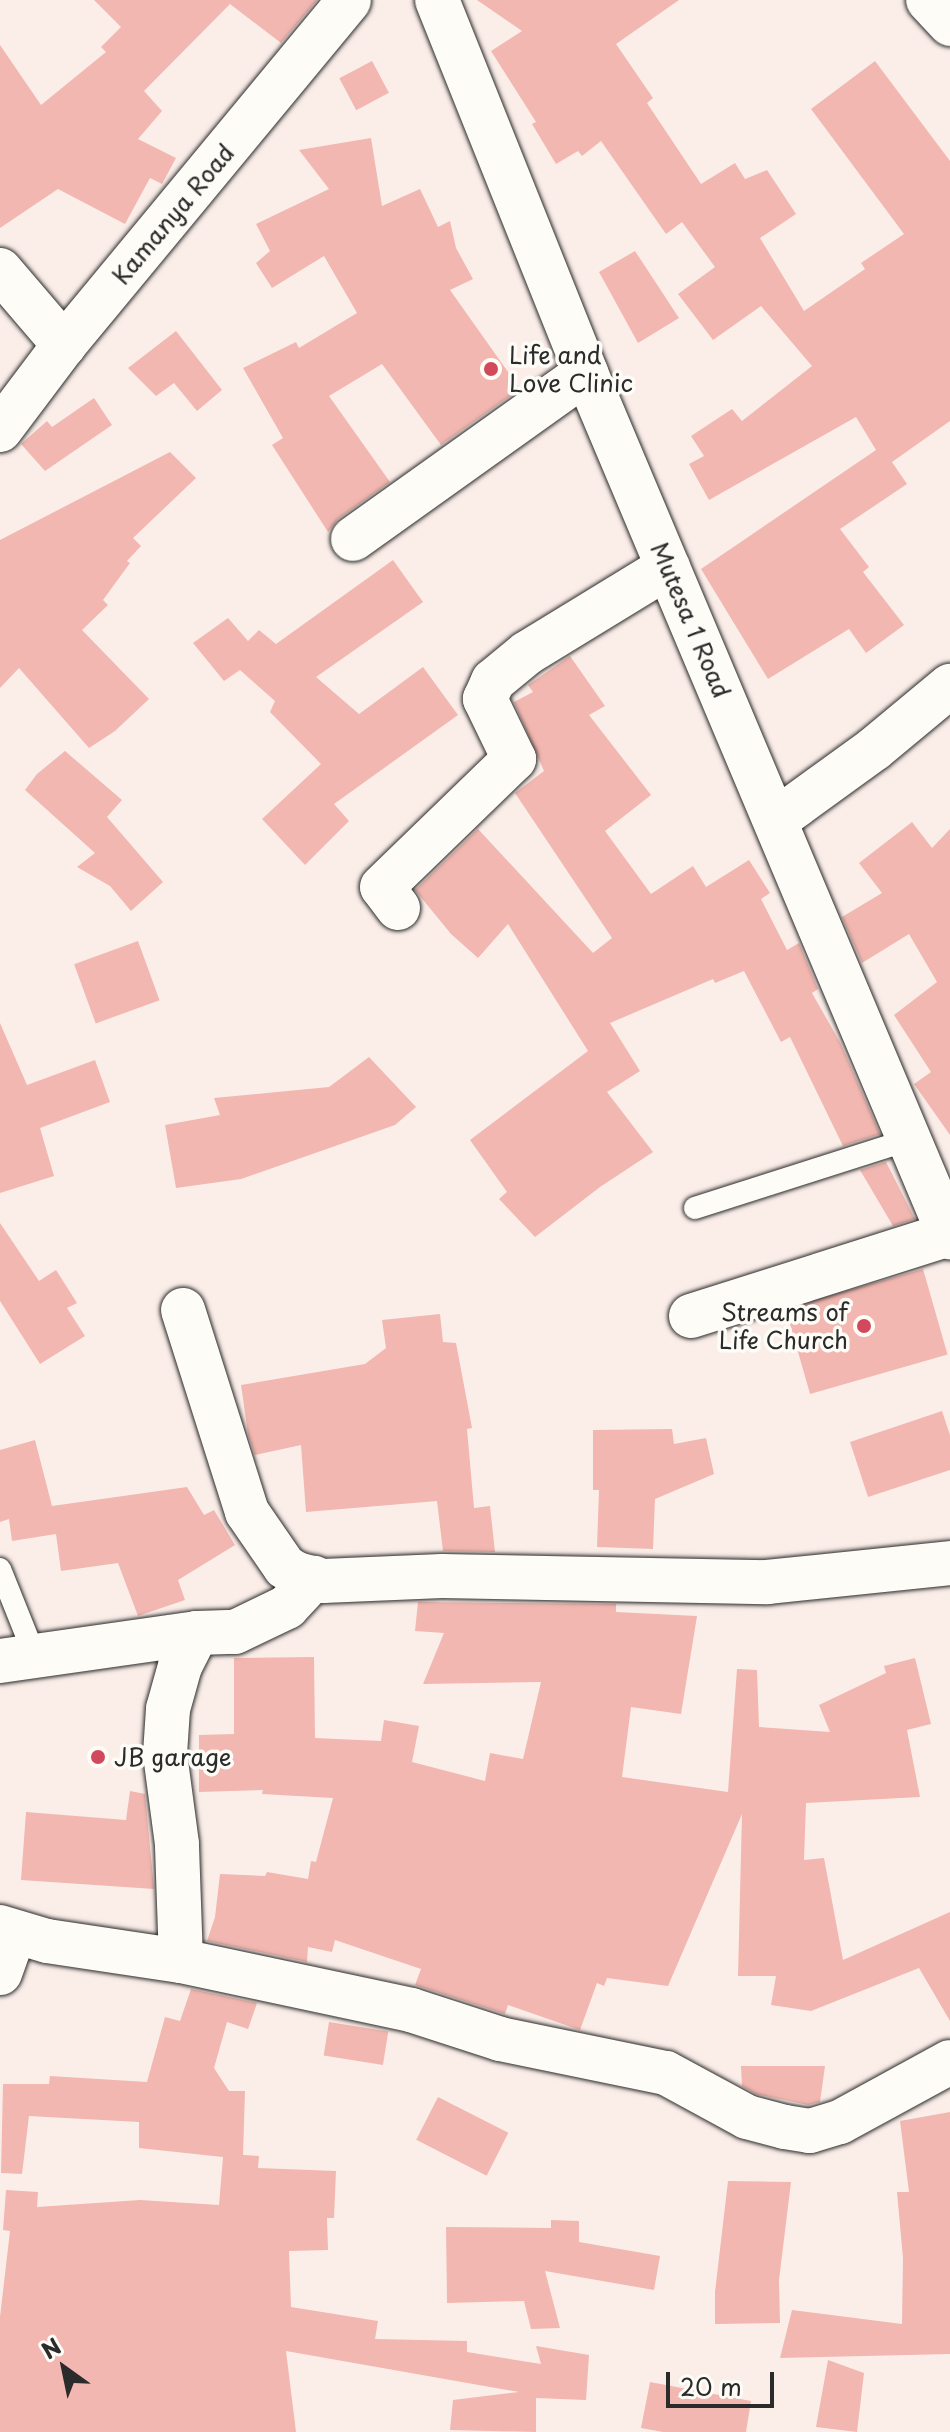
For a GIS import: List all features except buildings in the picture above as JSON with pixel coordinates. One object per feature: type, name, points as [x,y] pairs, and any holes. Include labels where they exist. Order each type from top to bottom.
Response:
[{"type":"street","name":"Kamanya Road","points":[[0,430],[64,345],[349,0]]},
{"type":"street","name":"Mutesa 1 Road","points":[[437,0],[586,373],[949,1236]]},
{"type":"street","points":[[928,0],[950,24]]},
{"type":"street","points":[[0,270],[64,345]]},
{"type":"street","points":[[353,539],[586,373]]},
{"type":"street","points":[[398,908],[382,887],[514,759],[485,699],[493,681],[527,653],[668,567]]},
{"type":"street","points":[[776,820],[874,749],[950,686]]},
{"type":"street","points":[[691,1316],[949,1236]]},
{"type":"street","points":[[183,1310],[247,1512],[285,1567],[314,1578],[442,1576],[767,1582],[950,1563]]},
{"type":"street","points":[[17,1657],[197,1633],[235,1632],[257,1625],[287,1607],[314,1578]]},
{"type":"street","points":[[181,1961],[177,1844],[165,1754],[168,1709],[180,1666],[197,1633]]},
{"type":"street","points":[[5,1945],[181,1961],[411,2010],[500,2039],[666,2073],[747,2117],[810,2131],[840,2122],[950,2062]]},
{"type":"lane","points":[[695,1208],[908,1140]]},
{"type":"lane","points":[[0,1569],[17,1657]]},
{"type":"place","name":"Life and Love Clinic","points":[[491,369]]},
{"type":"place","name":"Streams of Life Church","points":[[864,1326]]},
{"type":"place","name":"JB garage","points":[[98,1757]]}]
